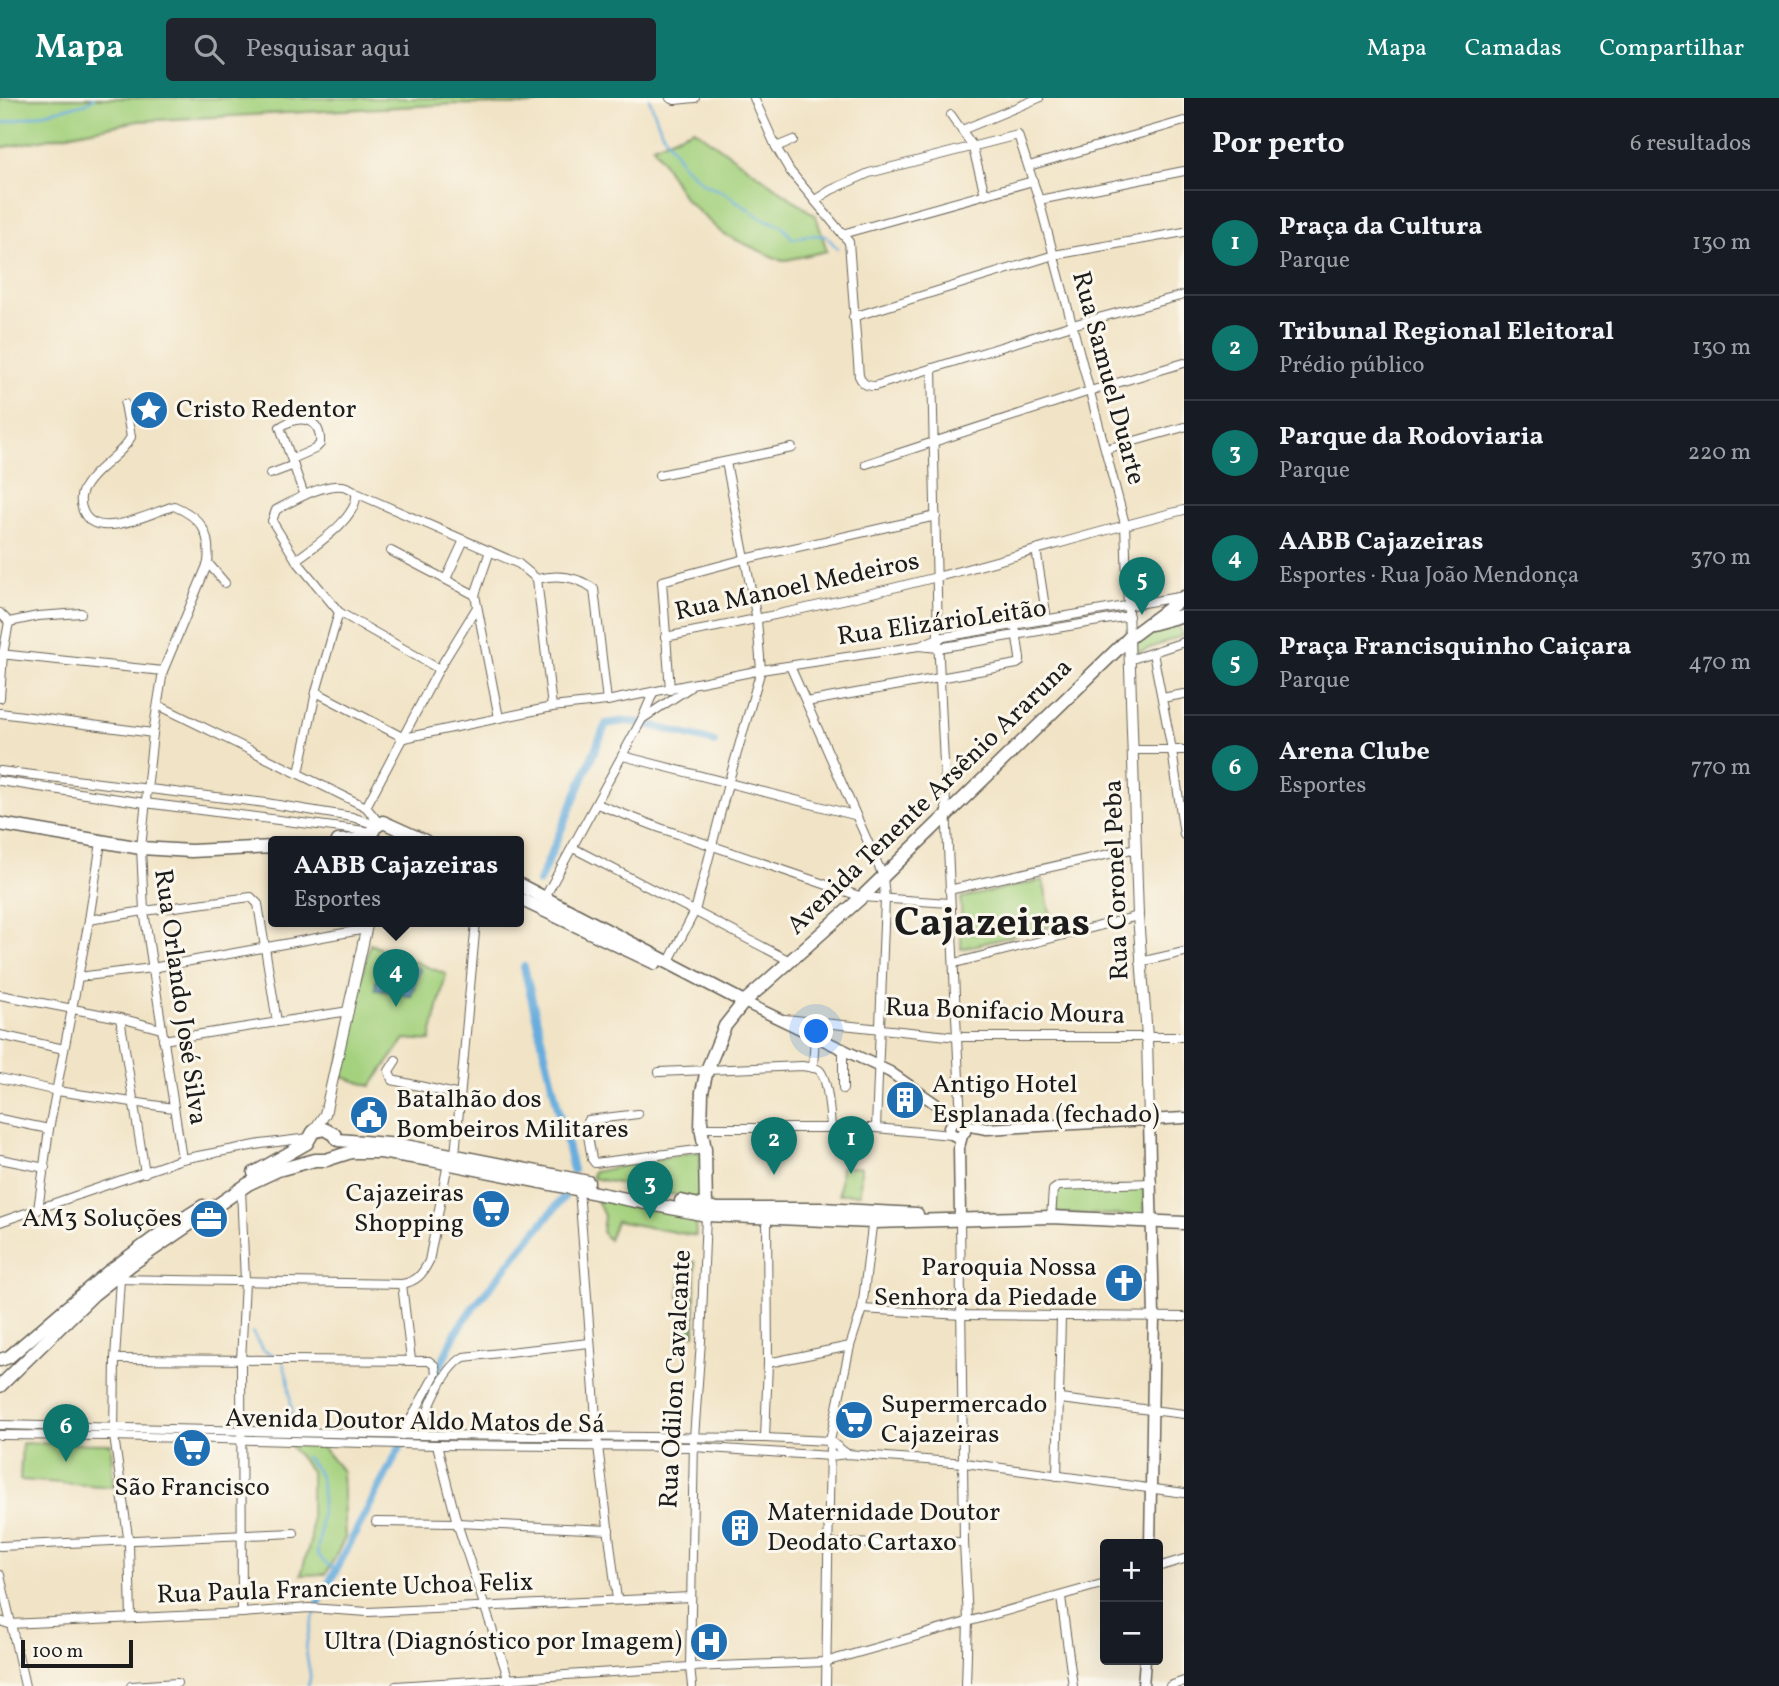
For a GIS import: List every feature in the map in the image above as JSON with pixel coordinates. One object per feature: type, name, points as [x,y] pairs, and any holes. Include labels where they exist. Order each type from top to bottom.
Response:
[{"type":"main road","name":"Avenida Tenente Arsênio Araruna","points":[[744,1002],[862,897],[1129,638],[1184,597]]},
{"type":"main road","points":[[1147,625],[1184,615]]},
{"type":"main road","points":[[375,832],[387,822],[414,836]]},
{"type":"main road","points":[[0,824],[141,848],[191,850],[268,847]]},
{"type":"main road","points":[[393,827],[394,836]]},
{"type":"main road","points":[[524,886],[744,1002],[878,1066],[941,1106],[943,1119],[957,1131],[1184,1118]]},
{"type":"main road","points":[[524,900],[701,987],[729,994]]},
{"type":"main road","name":"Rua Odilon Cavalcante","points":[[706,1211],[705,1149],[701,1128],[702,1092],[707,1070],[725,1026],[744,1002]]},
{"type":"main road","points":[[814,1034],[818,1022]]},
{"type":"main road","points":[[1150,1119],[1154,1316],[1150,1539]]},
{"type":"main road","points":[[0,1360],[9,1357],[108,1272],[161,1233],[324,1129],[335,1136],[400,1145],[579,1189],[706,1211],[767,1219],[873,1217]]},
{"type":"main road","points":[[954,1218],[957,1131]]},
{"type":"main road","points":[[335,1136],[340,1147],[338,1155]]},
{"type":"main road","points":[[309,1138],[310,1154],[315,1160]]},
{"type":"main road","points":[[0,1386],[87,1302],[241,1189],[278,1170],[351,1152],[451,1159],[706,1211],[938,1221],[954,1218],[1051,1217],[1184,1223]]},
{"type":"main road","points":[[1143,1686],[1144,1665]]},
{"type":"street","points":[[670,98],[695,98]]},
{"type":"street","points":[[754,98],[790,171],[849,242],[859,376],[862,383],[868,386],[1072,325],[1184,295]]},
{"type":"street","points":[[962,130],[1039,98]]},
{"type":"street","points":[[951,115],[972,145],[985,194]]},
{"type":"street","points":[[1029,166],[1184,121]]},
{"type":"street","name":"Rua Samuel Duarte","points":[[972,145],[1018,135],[1029,166],[1125,524],[1129,638]]},
{"type":"street","points":[[776,147],[793,140]]},
{"type":"street","points":[[815,200],[869,173],[972,145]]},
{"type":"street","points":[[1039,200],[1184,172]]},
{"type":"street","points":[[842,234],[1033,181]]},
{"type":"street","points":[[853,317],[1054,256],[1184,232]]},
{"type":"street","points":[[866,464],[1184,363]]},
{"type":"street","points":[[701,1128],[831,1127],[957,1131],[958,1037],[939,678],[932,368]]},
{"type":"street","name":"Rua Orlando José Silva","points":[[125,404],[131,437],[119,454],[88,482],[81,492],[80,501],[84,513],[89,520],[111,525],[137,520],[174,506],[195,519],[204,529],[210,545],[208,563],[163,671],[153,733],[141,848],[144,911],[182,1159]]},
{"type":"street","points":[[270,474],[293,462],[315,449],[320,444],[319,431],[310,421],[304,419],[280,427],[280,432],[293,462],[304,495]]},
{"type":"street","points":[[1106,449],[1184,427]]},
{"type":"street","points":[[659,475],[792,448]]},
{"type":"street","points":[[669,961],[695,911],[761,670],[757,620],[726,463]]},
{"type":"street","points":[[439,669],[339,612],[296,560],[272,521],[276,510],[323,488],[350,486],[356,493],[519,564],[537,579],[552,707]]},
{"type":"street","points":[[296,560],[330,535],[352,510],[357,499],[356,493]]},
{"type":"street","name":"Rua Manoel Medeiros","points":[[665,637],[757,620],[937,577],[1184,510]]},
{"type":"street","points":[[670,690],[662,581],[745,559],[936,516]]},
{"type":"street","points":[[446,579],[464,540]]},
{"type":"street","points":[[1036,550],[1048,630]]},
{"type":"street","points":[[391,551],[475,595]]},
{"type":"street","points":[[490,551],[475,595],[499,718]]},
{"type":"street","points":[[208,563],[225,583]]},
{"type":"street","points":[[537,579],[552,576],[568,578],[584,582],[594,589],[607,701]]},
{"type":"street","points":[[919,646],[938,638],[1129,604],[1184,597]]},
{"type":"street","points":[[366,807],[439,669],[477,607]]},
{"type":"street","points":[[299,774],[316,692],[339,612]]},
{"type":"street","points":[[0,613],[9,622]]},
{"type":"street","points":[[9,622],[38,616],[81,613]]},
{"type":"street","name":"Rua ElizárioLeitão","points":[[404,738],[552,707],[670,690],[761,670],[919,646],[938,648],[1129,617]]},
{"type":"street","points":[[0,698],[2,654],[9,622]]},
{"type":"street","points":[[806,702],[1020,662],[1015,624]]},
{"type":"street","name":"Rua Coronel Peba","points":[[1129,638],[1140,962],[1147,1037],[1150,1119]]},
{"type":"street","points":[[1129,660],[1184,642]]},
{"type":"street","points":[[1153,653],[1172,750],[1184,835]]},
{"type":"street","points":[[2,654],[163,671]]},
{"type":"street","points":[[790,666],[883,876],[876,1128]]},
{"type":"street","points":[[642,719],[694,685]]},
{"type":"street","points":[[316,692],[404,738]]},
{"type":"street","points":[[545,897],[623,756],[653,693]]},
{"type":"street","points":[[1162,698],[1184,694]]},
{"type":"street","points":[[158,705],[366,807],[375,832]]},
{"type":"street","points":[[0,713],[153,733]]},
{"type":"street","points":[[1133,750],[1184,750]]},
{"type":"street","points":[[623,756],[854,815]]},
{"type":"street","points":[[0,771],[352,817],[375,832]]},
{"type":"street","points":[[0,781],[145,803],[375,832]]},
{"type":"street","points":[[597,804],[712,847],[862,897],[949,903]]},
{"type":"street","points":[[304,823],[306,810]]},
{"type":"street","points":[[38,1210],[49,1129],[101,842]]},
{"type":"street","points":[[573,848],[790,961]]},
{"type":"street","points":[[949,890],[1136,848]]},
{"type":"street","points":[[89,920],[251,897],[258,904],[277,1022]]},
{"type":"street","points":[[955,963],[1138,916]]},
{"type":"street","points":[[78,978],[264,949],[358,927]]},
{"type":"street","points":[[0,1222],[182,1159],[309,1138],[325,1114],[367,927]]},
{"type":"street","points":[[131,1618],[128,1540],[114,1431],[117,1279],[402,1284],[414,1281],[423,1273],[429,1261],[451,1159],[460,1096],[475,927]]},
{"type":"street","points":[[1140,962],[1184,952]]},
{"type":"street","points":[[0,995],[120,1018],[161,1029]]},
{"type":"street","points":[[163,1040],[349,1011]]},
{"type":"street","points":[[120,1018],[145,1173]]},
{"type":"street","name":"Rua Bonifacio Moura","points":[[784,1019],[958,1037],[1184,1037]]},
{"type":"street","points":[[813,1068],[814,1034]]},
{"type":"street","points":[[0,1035],[64,1049]]},
{"type":"street","points":[[842,1089],[843,1048]]},
{"type":"street","points":[[396,1060],[389,1071],[392,1080],[460,1096]]},
{"type":"street","points":[[659,1072],[802,1066],[813,1068],[825,1077],[831,1127]]},
{"type":"street","points":[[0,1078],[57,1091],[173,1108]]},
{"type":"street","points":[[325,1114],[335,1136]]},
{"type":"street","points":[[638,1114],[588,1120],[586,1124],[595,1163],[705,1149]]},
{"type":"street","points":[[0,1119],[49,1129]]},
{"type":"street","points":[[0,1159],[45,1168]]},
{"type":"street","points":[[1051,1217],[1056,1187],[1152,1183]]},
{"type":"street","points":[[241,1189],[244,1281],[242,1613]]},
{"type":"street","points":[[579,1189],[598,1446],[617,1600]]},
{"type":"street","name":"Rua Odilon Cavalcante","points":[[692,1686],[690,1667],[694,1442],[706,1211]]},
{"type":"street","points":[[826,1686],[830,1441],[850,1346],[862,1309],[873,1217]]},
{"type":"street","points":[[954,1218],[962,1315],[964,1542],[968,1620],[966,1686]]},
{"type":"street","points":[[765,1438],[768,1363],[767,1219]]},
{"type":"street","points":[[402,1284],[411,1360]]},
{"type":"street","points":[[862,1309],[962,1315],[1184,1317]]},
{"type":"street","points":[[1057,1476],[1061,1317]]},
{"type":"street","points":[[420,1439],[432,1402],[446,1375],[456,1362],[464,1357],[589,1343]]},
{"type":"street","points":[[768,1363],[850,1346]]},
{"type":"street","points":[[115,1359],[411,1360],[432,1363],[436,1373],[404,1435]]},
{"type":"street","points":[[1060,1399],[1184,1414]]},
{"type":"street","name":"Avenida Doutor Aldo Matos de Sá","points":[[0,1425],[242,1441],[399,1444],[420,1439],[598,1436],[694,1442],[746,1450],[965,1463],[1184,1493]]},
{"type":"street","name":"Avenida Doutor Aldo Matos de Sá","points":[[0,1435],[242,1430],[404,1435],[437,1445],[598,1446],[745,1438],[830,1441]]},
{"type":"street","points":[[745,1438],[746,1450]]},
{"type":"street","points":[[830,1441],[847,1454]]},
{"type":"street","points":[[437,1445],[457,1523],[510,1682]]},
{"type":"street","points":[[376,1522],[609,1530]]},
{"type":"street","points":[[0,1546],[294,1533]]},
{"type":"street","points":[[827,1544],[964,1542]]},
{"type":"street","points":[[1163,1565],[1184,1559]]},
{"type":"street","points":[[0,1575],[5,1623],[25,1686]]},
{"type":"street","points":[[396,1686],[510,1682],[690,1667],[825,1662],[1100,1585]]},
{"type":"street","name":"Rua Paula Franciente Uchoa Felix","points":[[5,1623],[309,1608],[369,1612],[691,1597]]},
{"type":"street","points":[[1061,1597],[1073,1686]]},
{"type":"street","points":[[1171,1686],[1184,1681]]},
{"type":"street","points":[[131,1686],[177,1684]]},
{"type":"green space","points":[[0,98],[561,98],[528,105],[457,104],[138,121],[0,148]]},
{"type":"green space","points":[[694,129],[816,216],[827,251],[782,261],[723,234],[685,199],[653,146]]},
{"type":"green space","points":[[1178,622],[1182,636],[1137,653],[1137,643],[1159,625]]},
{"type":"green space","points":[[1043,880],[1053,926],[961,949],[961,898]]},
{"type":"green space","points":[[370,944],[446,974],[430,1041],[405,1039],[371,1086],[337,1075]]},
{"type":"green space","points":[[700,1151],[701,1200],[592,1178],[593,1172]]},
{"type":"green space","points":[[841,1167],[861,1167],[860,1194],[839,1194]]},
{"type":"green space","points":[[1145,1187],[1144,1216],[1056,1213],[1056,1188]]},
{"type":"green space","points":[[595,1196],[695,1216],[696,1236],[616,1221],[609,1240],[602,1232],[604,1216]]},
{"type":"green space","points":[[682,1262],[695,1262],[695,1334],[687,1333],[687,1308],[679,1297]]},
{"type":"green space","points":[[286,1441],[323,1448],[342,1471],[345,1538],[326,1574],[301,1575],[311,1538],[311,1471]]},
{"type":"green space","points":[[22,1443],[111,1444],[113,1487],[20,1480]]},
{"type":"water","points":[[381,955],[420,969],[411,996],[375,989]]},
{"type":"waterway","points":[[0,120],[4,123],[87,103],[94,98]]},
{"type":"waterway","points":[[649,98],[661,130],[683,165],[704,184],[725,193],[761,218],[781,225],[793,239],[808,235],[826,236],[838,249]]},
{"type":"waterway","points":[[539,882],[606,724],[625,721],[640,723]]},
{"type":"waterway","points":[[646,724],[714,742]]},
{"type":"waterway","points":[[524,967],[573,1170]]},
{"type":"waterway","points":[[436,1375],[456,1332],[471,1310],[564,1197]]},
{"type":"waterway","points":[[252,1332],[263,1350],[276,1356]]},
{"type":"waterway","points":[[283,1363],[288,1379],[293,1422]]},
{"type":"waterway","points":[[318,1604],[404,1440]]},
{"type":"waterway","points":[[305,1457],[318,1473],[322,1486],[317,1553],[337,1571]]},
{"type":"waterway","points":[[308,1686],[310,1675],[306,1645],[316,1610]]},
{"type":"place","name":"Cristo Redentor","points":[[149,410]]},
{"type":"place","name":"Praça Francisquinho Caiçara","points":[[1142,615]]},
{"type":"place","name":"AABB Cajazeiras","points":[[396,1007]]},
{"type":"place","name":"Antigo Hotel Esplanada (fechado)","points":[[905,1100]]},
{"type":"place","name":"Batalhão dos Bombeiros Militares","points":[[369,1115]]},
{"type":"place","name":"Praça da Cultura","points":[[851,1174]]},
{"type":"place","name":"Tribunal Regional Eleitoral","points":[[774,1175]]},
{"type":"place","name":"Cajazeiras Shopping","points":[[491,1209]]},
{"type":"place","name":"AM3 Soluções","points":[[209,1219]]},
{"type":"place","name":"Parque da Rodoviaria","points":[[650,1219]]},
{"type":"place","name":"Paroquia Nossa Senhora da Piedade","points":[[1124,1283]]},
{"type":"place","name":"Supermercado Cajazeiras","points":[[854,1420]]},
{"type":"place","name":"São Francisco","points":[[192,1448]]},
{"type":"place","name":"Arena Clube","points":[[66,1462]]},
{"type":"place","name":"Maternidade Doutor Deodato Cartaxo","points":[[740,1528]]},
{"type":"place","name":"Ultra (Diagnóstico por Imagem)","points":[[709,1642]]},
{"type":"district","name":"Cajazeiras","points":[[992,925]]}]
